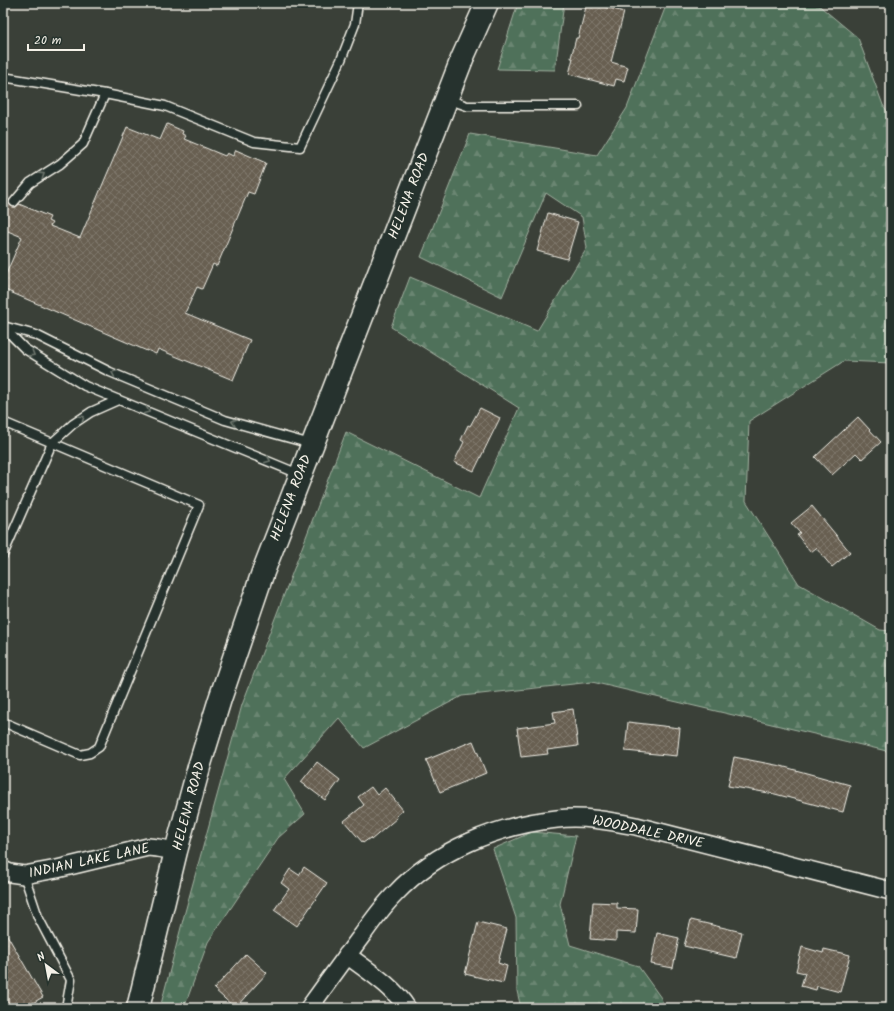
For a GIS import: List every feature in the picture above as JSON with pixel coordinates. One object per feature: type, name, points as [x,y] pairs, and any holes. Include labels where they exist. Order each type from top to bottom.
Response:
[{"type":"main road","name":"HELENA ROAD","points":[[138,1008],[176,851],[199,767],[220,699],[263,572],[447,99],[486,3]]},
{"type":"street","name":"WOODDALE DRIVE","points":[[309,1008],[380,911],[396,893],[433,861],[455,848],[504,829],[558,818],[605,820],[636,826],[891,892]]},
{"type":"street","name":"INDIAN LAKE LANE","points":[[3,870],[10,873],[24,875],[57,869],[148,847],[176,851]]},
{"type":"street","points":[[347,956],[400,997],[407,1008]]},
{"type":"lane","points":[[3,77],[105,94],[164,106],[254,142],[300,148],[356,24],[358,3]]},
{"type":"lane","points":[[14,202],[30,183],[60,164],[83,144],[105,94]]},
{"type":"lane","points":[[447,99],[467,106],[578,106]]},
{"type":"lane","points":[[3,327],[36,335],[110,372],[225,420],[312,444]]},
{"type":"lane","points":[[3,327],[24,349],[85,386],[301,474]]},
{"type":"lane","points":[[3,555],[52,443],[73,424],[91,412],[118,400]]},
{"type":"lane","points":[[3,422],[199,505],[99,747],[90,753],[80,755],[3,722]]},
{"type":"lane","points":[[24,875],[38,917],[71,980],[66,1008]]},
{"type":"green space","points":[[518,3],[564,3],[555,70],[497,69]]},
{"type":"green space","points":[[667,3],[816,3],[858,38],[883,105],[891,117],[891,363],[844,361],[749,421],[746,501],[799,584],[880,630],[891,631],[891,752],[592,682],[462,696],[364,748],[339,718],[284,779],[305,814],[278,838],[208,942],[184,1008],[160,1008],[242,705],[346,432],[479,498],[519,408],[391,327],[410,277],[537,331],[587,248],[582,217],[546,193],[502,297],[421,257],[470,134],[597,155],[627,108]]},
{"type":"green space","points":[[532,832],[576,836],[560,904],[570,945],[638,966],[661,998],[664,1008],[521,1008],[517,991],[516,918],[493,849]]},
{"type":"building","points":[[587,3],[606,3],[605,7],[624,12],[611,62],[628,67],[624,81],[616,79],[614,86],[569,74],[576,38],[578,38]]},
{"type":"building","points":[[167,124],[183,131],[182,134],[186,136],[184,139],[225,156],[227,153],[233,156],[236,150],[266,163],[254,194],[248,192],[217,266],[213,264],[202,289],[197,287],[185,313],[250,340],[233,380],[158,349],[156,354],[147,351],[3,289],[3,281],[22,237],[3,229],[3,197],[9,200],[9,204],[13,207],[16,207],[19,204],[50,217],[48,221],[52,223],[50,226],[80,238],[127,127],[160,140]]},
{"type":"building","points":[[548,213],[578,222],[567,259],[537,251]]},
{"type":"building","points":[[480,408],[500,418],[474,471],[454,462],[464,442],[461,440],[468,425],[470,426]]},
{"type":"building","points":[[858,417],[881,442],[862,459],[856,453],[832,475],[815,457]]},
{"type":"building","points":[[812,506],[850,552],[832,567],[816,548],[811,552],[797,535],[800,533],[791,523]]},
{"type":"building","points":[[573,709],[578,746],[547,750],[548,754],[521,757],[517,728],[555,723],[553,712]]},
{"type":"building","points":[[628,722],[680,728],[677,756],[625,751]]},
{"type":"building","points":[[473,741],[486,773],[440,792],[426,760]]},
{"type":"building","points":[[734,757],[781,766],[850,785],[843,812],[775,794],[728,786]]},
{"type":"building","points":[[317,762],[340,780],[325,800],[301,782]]},
{"type":"building","points":[[371,787],[377,795],[385,788],[403,810],[396,816],[397,818],[371,840],[370,838],[363,843],[344,821],[364,805],[358,797]]},
{"type":"building","points":[[304,867],[327,883],[297,926],[274,910],[289,889],[281,883],[290,869],[299,875]]},
{"type":"building","points":[[593,902],[617,903],[617,908],[638,909],[636,933],[616,932],[616,941],[590,939]]},
{"type":"building","points":[[691,920],[742,932],[736,958],[684,946]]},
{"type":"building","points":[[478,922],[507,929],[498,963],[507,966],[503,983],[465,974]]},
{"type":"building","points":[[3,928],[43,997],[24,1008],[3,1008]]},
{"type":"building","points":[[657,933],[679,938],[673,968],[651,964]]},
{"type":"building","points":[[802,947],[823,953],[824,949],[850,955],[840,992],[817,986],[816,990],[801,986],[805,973],[796,971]]},
{"type":"building","points":[[246,954],[267,973],[235,1008],[214,989]]}]
